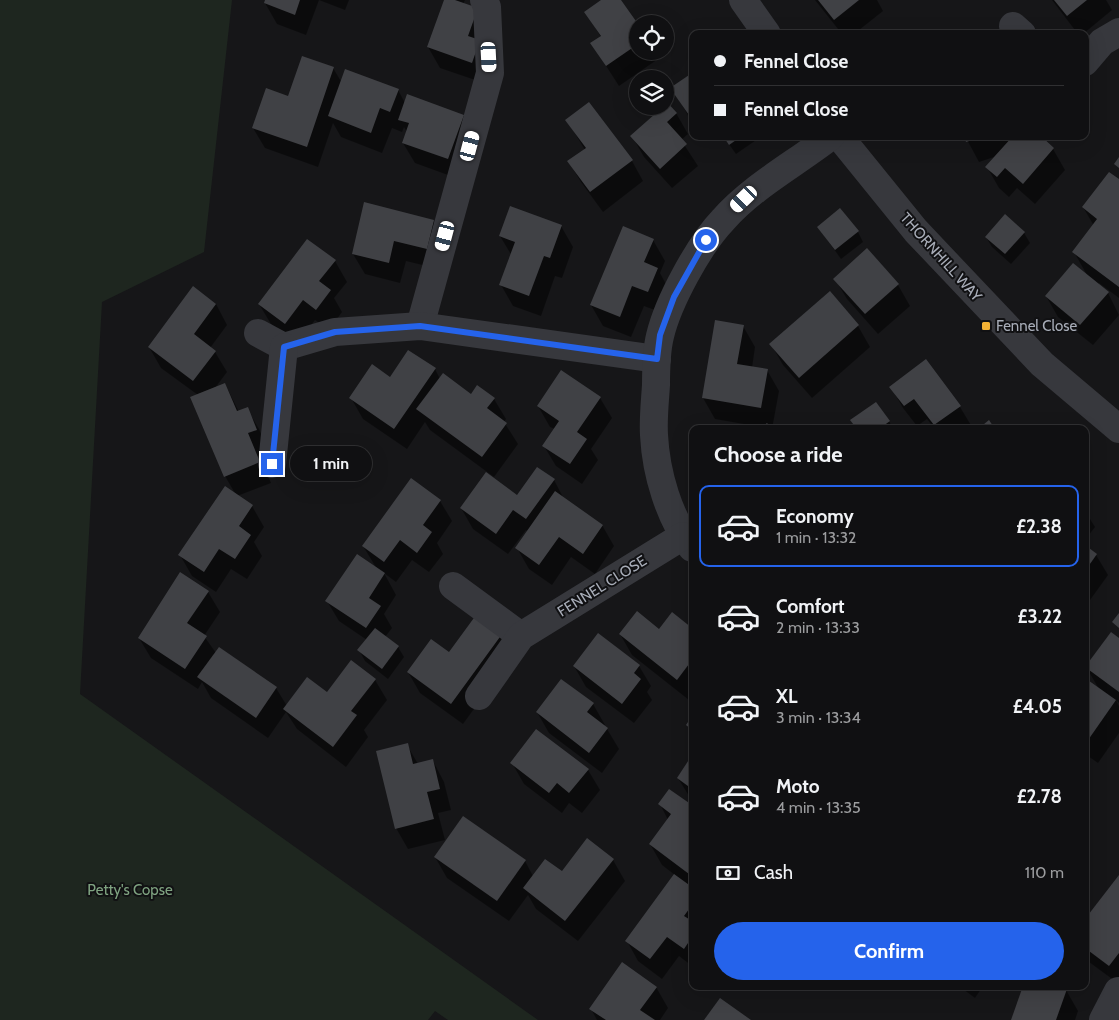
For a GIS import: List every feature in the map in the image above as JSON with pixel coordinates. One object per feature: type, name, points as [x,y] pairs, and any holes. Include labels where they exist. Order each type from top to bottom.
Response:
[{"type":"street","points":[[420,326],[490,73],[487,8],[484,0]]},
{"type":"street","points":[[743,0],[764,30]]},
{"type":"street","points":[[1089,57],[1102,42],[1119,32]]},
{"type":"street","name":"FENNEL CLOSE","points":[[479,696],[521,636],[688,542],[669,506],[659,467],[654,435],[657,359],[660,335],[674,297],[706,240],[722,220],[744,199],[825,140]]},
{"type":"street","name":"THORNHILL WAY","points":[[843,140],[916,231],[1042,364],[1119,429]]},
{"type":"street","points":[[258,333],[284,347],[335,332],[420,326],[657,359]]},
{"type":"street","points":[[272,464],[284,347]]},
{"type":"street","points":[[453,586],[521,636]]},
{"type":"street","points":[[1103,1020],[1118,991]]},
{"type":"green space","name":"Petty's Copse","points":[[0,0],[232,0],[204,252],[102,302],[80,694],[538,1020],[448,1020],[435,1011],[428,1020],[0,1020]]},
{"type":"building","points":[[265,0],[300,0],[295,15],[264,3]]},
{"type":"building","points":[[444,0],[455,0],[478,8],[468,36],[480,40],[472,63],[427,47]]},
{"type":"building","points":[[601,0],[621,0],[632,15],[629,15],[629,50],[606,66],[590,43],[601,36],[584,12]]},
{"type":"building","points":[[818,0],[859,0],[834,20]]},
{"type":"building","points":[[1054,0],[1087,0],[1067,16]]},
{"type":"building","points":[[302,56],[334,67],[307,147],[252,128],[266,88],[288,96]]},
{"type":"building","points":[[345,69],[399,89],[390,112],[380,108],[371,133],[328,116]]},
{"type":"building","points":[[689,75],[689,115],[674,94],[674,85]]},
{"type":"building","points":[[407,94],[464,115],[448,159],[402,143],[409,123],[398,120]]},
{"type":"building","points":[[589,102],[633,160],[590,192],[567,161],[586,148],[565,120]]},
{"type":"building","points":[[674,110],[677,113],[667,122],[687,144],[660,169],[630,136],[654,115],[674,115]]},
{"type":"building","points":[[726,140],[736,140],[729,145]]},
{"type":"building","points":[[1009,140],[1045,140],[1054,148],[1023,184],[1005,168],[997,177],[985,167]]},
{"type":"building","points":[[1119,157],[1119,168],[1114,164]]},
{"type":"building","points":[[1109,172],[1119,179],[1119,287],[1072,252],[1097,219],[1082,207]]},
{"type":"building","points":[[364,202],[434,220],[427,249],[394,241],[389,263],[352,254]]},
{"type":"building","points":[[510,206],[562,225],[550,258],[544,256],[529,296],[499,285],[515,242],[499,236]]},
{"type":"building","points":[[840,208],[859,231],[835,250],[817,227]]},
{"type":"building","points":[[1005,214],[1025,232],[1005,254],[985,237]]},
{"type":"building","points":[[623,226],[654,239],[644,262],[658,268],[648,292],[632,286],[620,317],[590,305]]},
{"type":"building","points":[[307,239],[336,260],[319,281],[331,290],[316,310],[303,300],[285,324],[258,304]]},
{"type":"building","points":[[867,248],[899,284],[865,314],[833,279]]},
{"type":"building","points":[[1073,263],[1109,292],[1080,325],[1045,296]]},
{"type":"building","points":[[193,286],[216,304],[194,334],[216,351],[193,381],[148,347]]},
{"type":"building","points":[[830,291],[859,325],[799,378],[769,344]]},
{"type":"building","points":[[715,320],[744,325],[737,364],[768,369],[761,408],[702,398]]},
{"type":"building","points":[[408,350],[436,368],[394,429],[349,398],[372,364],[390,377]]},
{"type":"building","points":[[926,359],[961,406],[934,425],[914,399],[904,406],[889,387]]},
{"type":"building","points":[[561,370],[601,397],[577,432],[587,439],[570,464],[542,446],[559,421],[537,406]]},
{"type":"building","points":[[443,373],[471,394],[477,385],[495,398],[487,408],[507,423],[482,457],[416,409]]},
{"type":"building","points":[[225,383],[237,411],[248,407],[257,430],[248,433],[260,462],[224,477],[190,397]]},
{"type":"building","points":[[876,402],[890,421],[884,425],[854,425],[850,420]]},
{"type":"building","points":[[989,420],[992,425],[983,425]]},
{"type":"building","points":[[537,467],[555,479],[526,519],[513,510],[496,534],[460,508],[486,472],[517,495]]},
{"type":"building","points":[[411,478],[441,500],[423,525],[432,532],[417,553],[400,540],[384,562],[362,546]]},
{"type":"building","points":[[225,486],[253,505],[239,526],[251,535],[235,559],[219,549],[204,572],[178,555]]},
{"type":"building","points":[[555,491],[603,525],[583,554],[559,537],[539,565],[515,548]]},
{"type":"building","points":[[1089,548],[1097,554],[1089,565]]},
{"type":"building","points":[[357,554],[385,573],[369,598],[381,606],[366,628],[325,601]]},
{"type":"building","points":[[180,572],[209,591],[187,623],[207,636],[185,669],[138,638]]},
{"type":"building","points":[[479,611],[505,630],[451,704],[407,672],[431,639],[449,652]]},
{"type":"building","points":[[637,611],[659,629],[672,612],[689,626],[689,664],[677,680],[619,634]]},
{"type":"building","points":[[1119,613],[1119,628],[1112,622]]},
{"type":"building","points":[[375,628],[399,646],[382,669],[357,650]]},
{"type":"building","points":[[1111,632],[1119,638],[1119,692],[1089,670],[1089,662]]},
{"type":"building","points":[[598,633],[640,665],[634,673],[641,679],[622,704],[573,666]]},
{"type":"building","points":[[219,647],[277,687],[256,718],[197,677]]},
{"type":"building","points":[[351,660],[376,679],[351,711],[357,715],[333,747],[283,709],[307,677],[327,692]]},
{"type":"building","points":[[561,679],[594,703],[587,712],[608,728],[589,753],[536,712]]},
{"type":"building","points":[[1089,681],[1116,700],[1089,739]]},
{"type":"building","points":[[536,729],[589,769],[569,793],[557,783],[549,793],[510,763]]},
{"type":"building","points":[[408,743],[413,764],[433,759],[440,789],[427,792],[434,819],[395,829],[376,751]]},
{"type":"building","points":[[689,760],[689,787],[677,778]]},
{"type":"building","points":[[669,789],[689,803],[689,874],[649,844],[671,814],[658,804]]},
{"type":"building","points":[[463,816],[526,860],[497,901],[434,857]]},
{"type":"building","points":[[587,838],[614,859],[565,921],[523,888],[545,859],[562,871]]},
{"type":"building","points":[[674,874],[689,885],[689,909],[684,916],[689,919],[689,942],[684,949],[667,937],[650,959],[625,941]]},
{"type":"building","points":[[1119,875],[1119,953],[1109,966],[1089,951],[1089,914]]},
{"type":"building","points":[[622,962],[657,987],[640,1010],[655,1020],[606,1020],[589,1009]]},
{"type":"building","points":[[1022,990],[1067,990],[1056,1020],[1011,1020]]},
{"type":"building","points":[[720,998],[751,1020],[704,1020]]},
{"type":"place","name":"Fennel Close","points":[[986,326]]},
{"type":"route","points":[[272,464],[284,347],[335,332],[420,326],[657,359],[660,335],[674,297],[706,240]]}]
